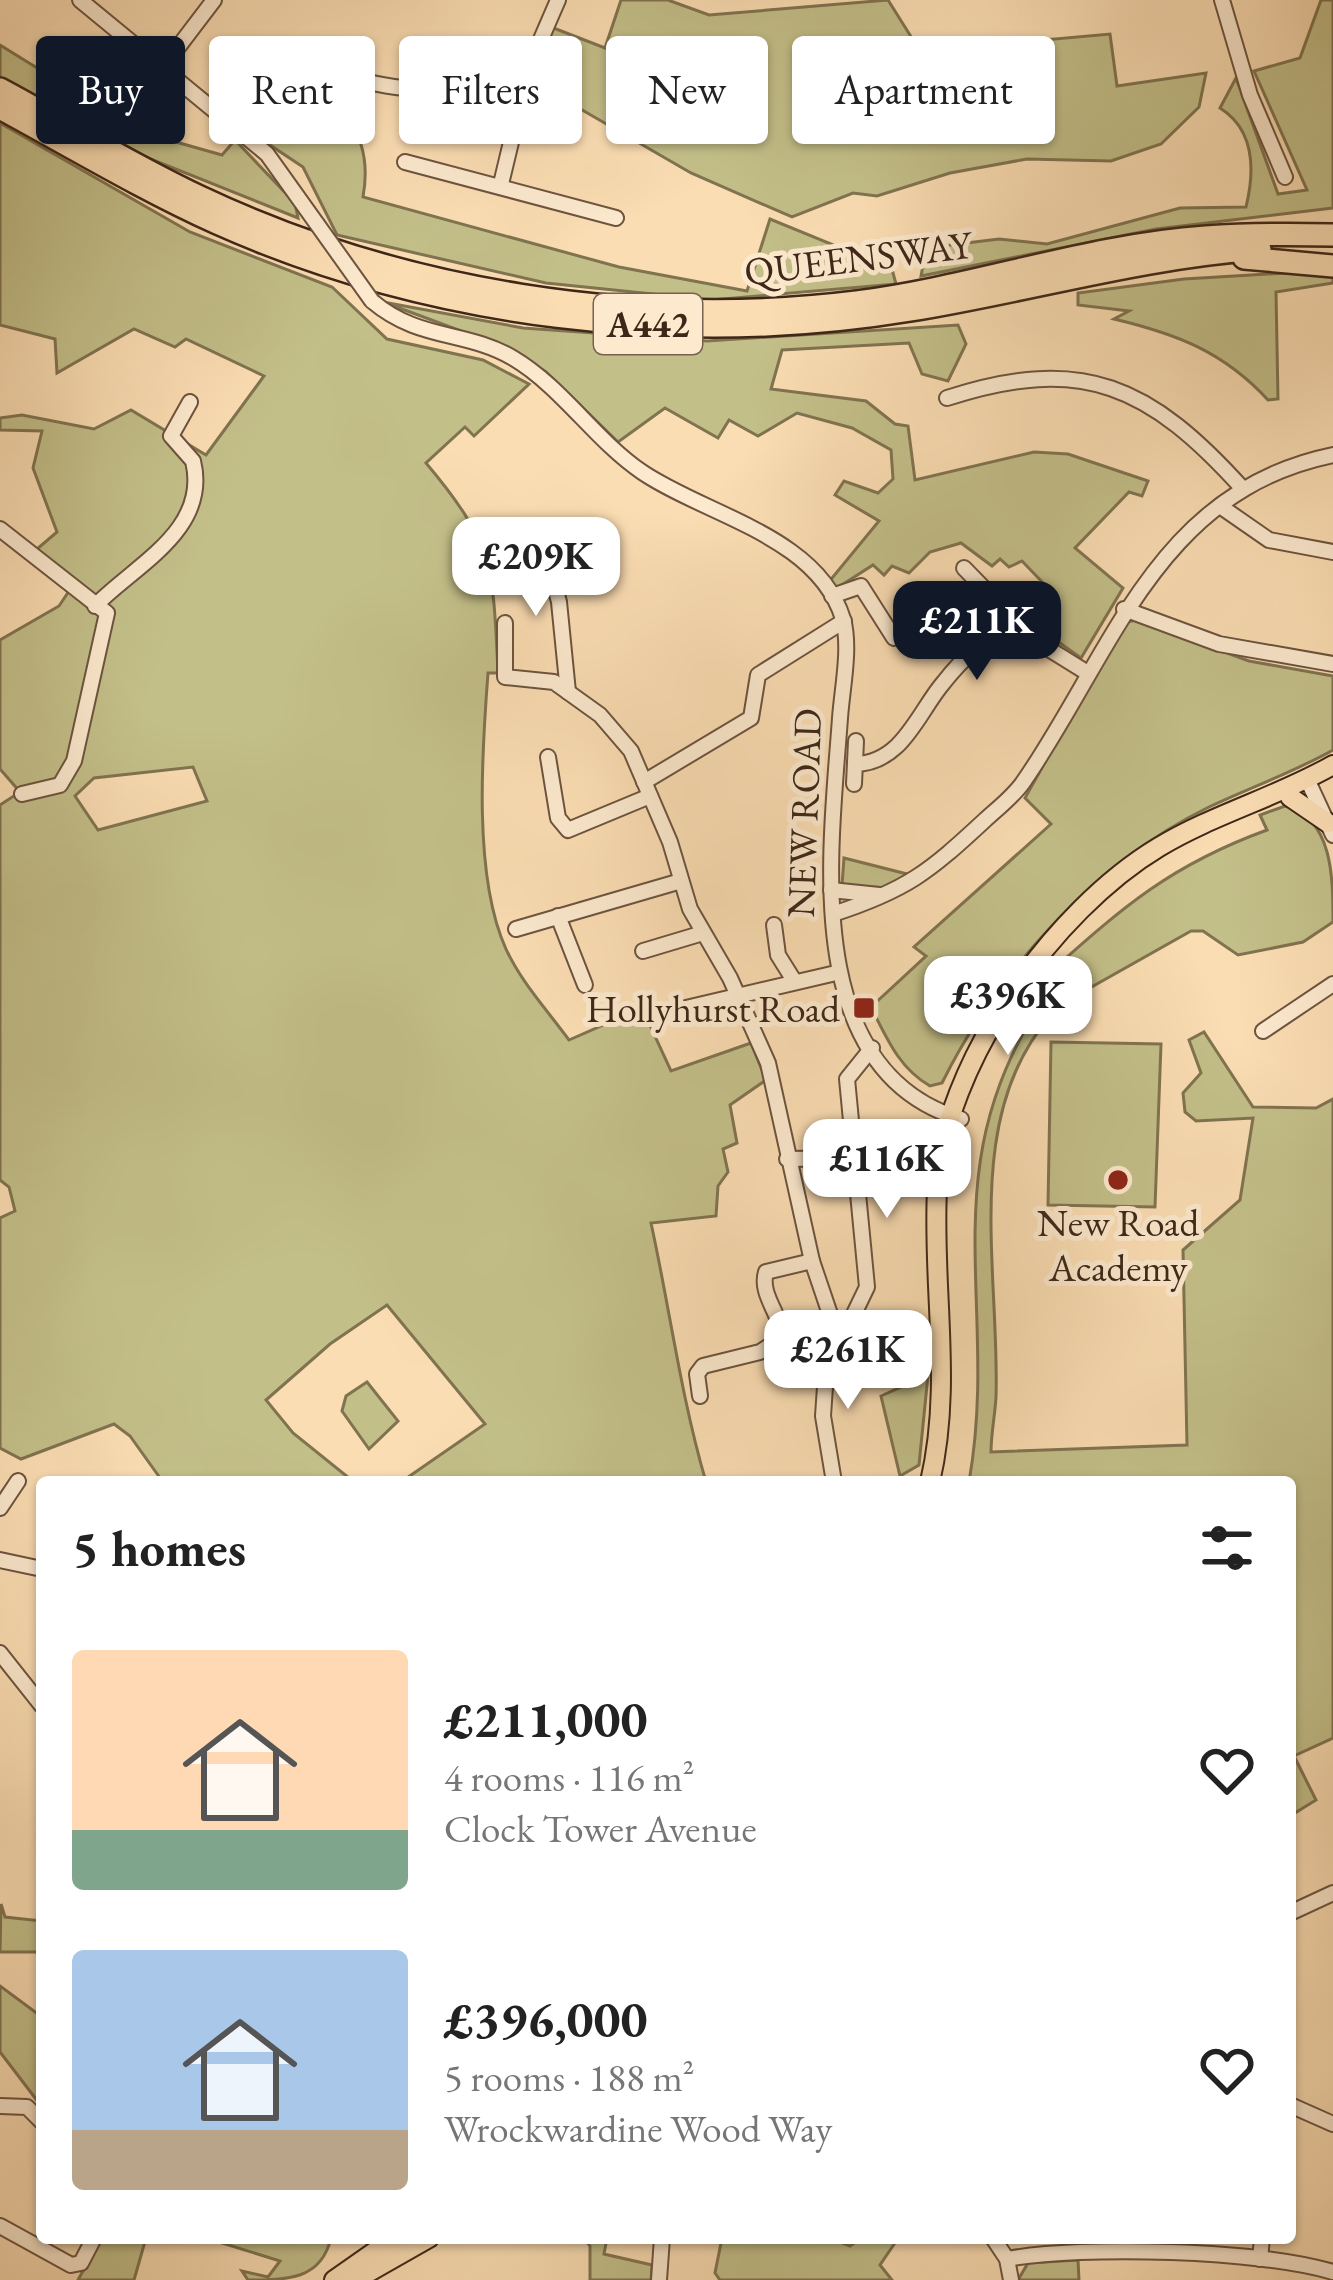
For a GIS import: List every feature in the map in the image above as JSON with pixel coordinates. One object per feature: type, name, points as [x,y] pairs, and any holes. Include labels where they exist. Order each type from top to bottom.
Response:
[{"type":"highway","name":"QUEENSWAY","points":[[0,89],[202,198],[355,257],[436,279],[584,303],[764,309],[856,302],[1206,237],[1333,235]]},
{"type":"highway","name":"QUEENSWAY","points":[[0,107],[102,166],[219,224],[334,267],[448,296],[578,319],[795,324],[911,310],[1185,256],[1333,249]]},
{"type":"highway","name":"A442","points":[[1206,237],[1333,221]]},
{"type":"highway","name":"A442","points":[[1185,256],[1333,266]]},
{"type":"main road","points":[[957,1118],[1029,984],[1094,908],[1163,853],[1290,797],[1320,778]]},
{"type":"main road","points":[[934,1476],[943,1389],[937,1183],[972,1069],[1022,980],[1100,891],[1191,829],[1320,778]]},
{"type":"main road","points":[[1290,797],[1331,825]]},
{"type":"main road","points":[[334,2280],[381,2246]]},
{"type":"main road","points":[[355,2280],[381,2246]]},
{"type":"street","points":[[80,0],[121,36]]},
{"type":"street","points":[[185,38],[214,0]]},
{"type":"street","points":[[539,36],[557,0]]},
{"type":"street","points":[[1222,0],[1250,95],[1285,177]]},
{"type":"street","name":"NEW ROAD","points":[[185,90],[267,154],[372,301],[402,325],[512,358],[641,472],[782,547],[832,596],[844,621],[831,890],[836,973],[858,1029],[872,1048],[916,1096],[957,1118]]},
{"type":"street","points":[[502,184],[510,144]]},
{"type":"street","points":[[405,162],[502,184],[616,218]]},
{"type":"street","points":[[947,398],[1005,380],[1048,375],[1094,380],[1135,394],[1167,415],[1243,489]]},
{"type":"street","points":[[95,606],[171,538],[195,502],[193,461],[171,436],[190,402]]},
{"type":"street","points":[[832,914],[890,896],[922,879],[1022,785],[1124,609],[1170,553],[1220,506],[1279,469],[1333,454]]},
{"type":"street","points":[[1220,506],[1269,540],[1333,552]]},
{"type":"street","points":[[0,529],[107,613],[74,761],[60,785],[22,794]]},
{"type":"street","points":[[548,544],[568,692]]},
{"type":"street","points":[[964,568],[985,576],[1010,625],[1086,671]]},
{"type":"street","points":[[832,596],[861,586],[894,638]]},
{"type":"street","points":[[1124,609],[1219,644],[1333,664]]},
{"type":"street","points":[[548,757],[558,818],[568,830],[647,789],[751,718],[758,675],[844,621]]},
{"type":"street","points":[[505,623],[506,677],[541,677],[568,692],[619,734],[647,789],[703,933],[737,995],[775,1083],[787,1159],[812,1261],[834,1326],[844,1337]]},
{"type":"street","points":[[855,764],[884,756],[914,729],[946,679],[1010,625]]},
{"type":"street","points":[[854,784],[856,741]]},
{"type":"street","points":[[1320,778],[1331,825]]},
{"type":"street","points":[[516,929],[681,881]]},
{"type":"street","points":[[831,890],[890,896]]},
{"type":"street","points":[[558,916],[585,985]]},
{"type":"street","points":[[774,925],[778,955],[793,979]]},
{"type":"street","points":[[643,951],[703,933]]},
{"type":"street","points":[[686,1008],[793,979],[836,973]]},
{"type":"street","points":[[1263,1031],[1333,984]]},
{"type":"street","points":[[833,1476],[824,1390],[828,1366],[867,1287],[847,1079],[872,1048]]},
{"type":"street","points":[[787,1159],[854,1158]]},
{"type":"street","points":[[700,1396],[697,1374],[703,1366],[760,1352],[783,1337],[782,1322],[766,1291],[766,1272],[812,1261]]},
{"type":"street","points":[[0,1508],[18,1480]]},
{"type":"street","points":[[0,1560],[36,1569]]},
{"type":"street","points":[[0,1653],[36,1698]]},
{"type":"street","points":[[1296,1909],[1333,1893]]},
{"type":"street","points":[[0,2106],[27,2107],[36,2116]]},
{"type":"street","points":[[1296,2107],[1332,2122]]},
{"type":"street","points":[[0,2226],[71,2265],[81,2263],[91,2244]]},
{"type":"street","points":[[659,2280],[662,2244]]},
{"type":"street","points":[[998,2244],[1011,2280]]},
{"type":"street","points":[[1260,2259],[1261,2244]]},
{"type":"street","points":[[1007,2259],[1058,2253],[1260,2259],[1333,2272]]},
{"type":"shaded area","points":[[621,0],[668,0],[709,15],[888,0],[911,36],[792,36],[792,144],[1055,144],[1055,39],[1110,34],[1117,86],[1206,73],[1199,107],[1161,144],[1111,161],[1027,159],[950,173],[877,196],[853,193],[792,217],[691,173],[641,144],[768,144],[768,36],[609,36]]},
{"type":"shaded area","points":[[1321,0],[1333,0],[1333,208],[1156,229],[921,276],[923,265],[950,245],[999,239],[1047,244],[1180,208],[1246,207],[1251,179],[1246,139],[1220,108],[1236,78],[1278,194],[1307,190],[1254,71],[1300,58]]},
{"type":"shaded area","points":[[551,27],[574,36],[548,36]]},
{"type":"shaded area","points":[[582,39],[605,48],[606,124],[582,110]]},
{"type":"shaded area","points":[[0,45],[36,67],[36,98],[0,78]]},
{"type":"shaded area","points":[[0,123],[190,232],[332,287],[387,339],[483,360],[529,384],[474,436],[465,427],[426,463],[466,516],[491,582],[498,673],[488,673],[482,813],[496,920],[519,973],[569,1040],[642,1008],[671,1071],[751,1043],[766,1080],[730,1105],[737,1143],[723,1149],[728,1172],[718,1186],[716,1216],[651,1223],[704,1476],[410,1476],[485,1424],[387,1305],[330,1344],[266,1400],[293,1433],[347,1476],[159,1476],[130,1436],[114,1424],[21,1459],[0,1448],[0,1218],[15,1211],[9,1187],[0,1180],[0,805],[20,792],[0,769],[0,640],[59,606],[75,582],[37,549],[57,532],[33,468],[42,431],[0,430],[0,418],[22,415],[94,429],[131,410],[206,455],[264,376],[186,339],[175,347],[134,329],[57,373],[55,339],[0,325]],"holes":[[[193,767],[207,801],[98,830],[75,796],[94,778]]]},
{"type":"shaded area","points":[[120,144],[183,144],[222,155],[232,144],[239,144],[295,203],[298,218]]},
{"type":"shaded area","points":[[268,144],[360,144],[363,197],[619,267],[747,291],[770,219],[892,269],[896,284],[711,300],[546,283],[337,235],[303,167]]},
{"type":"shaded area","points":[[1333,274],[1333,283],[1276,292],[1278,399],[1268,400],[1234,369],[1198,347],[1114,319],[1129,311],[1078,305],[1078,293],[1184,279]]},
{"type":"shaded area","points":[[383,302],[523,328],[707,341],[958,325],[966,344],[948,381],[922,374],[909,343],[782,350],[771,389],[866,401],[895,424],[908,426],[915,480],[1034,452],[1068,454],[1148,481],[1142,496],[1129,492],[1075,548],[1123,588],[1081,658],[1029,621],[1046,586],[1022,561],[1009,567],[1000,559],[992,566],[961,543],[930,552],[909,573],[892,566],[884,575],[873,565],[834,590],[828,583],[879,521],[835,495],[844,481],[878,493],[893,479],[891,450],[852,428],[797,413],[758,436],[729,420],[718,438],[665,408],[618,442],[546,372],[510,349]]},
{"type":"shaded area","points":[[1136,620],[1249,661],[1333,676],[1333,750],[1166,831],[1088,890],[1020,962],[942,1083],[930,1086],[902,1062],[871,1007],[926,956],[914,947],[1051,824],[1025,798],[1123,623]]},
{"type":"shaded area","points":[[1285,806],[1313,823],[1321,836],[1330,869],[1333,922],[1303,942],[1238,955],[1203,931],[1191,931],[1072,998],[1055,986],[1049,973],[1126,908],[1203,858],[1267,830],[1260,815]]},
{"type":"shaded area","points":[[844,858],[907,874],[887,888],[842,885]]},
{"type":"shaded area","points":[[1038,1008],[1055,1011],[1025,1051],[1006,1096],[996,1144],[991,1195],[996,1397],[991,1452],[1187,1445],[1183,1250],[1240,1200],[1253,1118],[1196,1121],[1185,1112],[1183,1093],[1201,1073],[1189,1040],[1204,1032],[1253,1107],[1316,1108],[1333,1099],[1333,1738],[1296,1755],[1296,1476],[970,1476],[978,1358],[977,1186],[986,1128],[1006,1069]]},
{"type":"shaded area","points":[[1051,1042],[1161,1044],[1155,1207],[1048,1205]]},
{"type":"shaded area","points":[[928,1375],[919,1465],[900,1476],[881,1396]]},
{"type":"shaded area","points":[[367,1382],[398,1421],[369,1449],[342,1411],[346,1396]]},
{"type":"shaded area","points":[[1296,1760],[1316,1800],[1296,1812]]},
{"type":"shaded area","points":[[1,1904],[5,1917],[36,1920],[36,1952],[0,1952]]},
{"type":"shaded area","points":[[0,1986],[36,2013],[36,2099],[0,2052]]},
{"type":"shaded area","points":[[98,2244],[144,2244],[134,2280],[78,2280]]},
{"type":"shaded area","points":[[225,2244],[329,2244],[319,2262],[300,2275],[248,2280],[242,2271],[268,2277],[280,2261]]},
{"type":"shaded area","points":[[606,2244],[604,2254],[652,2265],[651,2280],[590,2280],[590,2246]]},
{"type":"shaded area","points":[[721,2244],[894,2244],[880,2265],[892,2280],[720,2280],[715,2273]]},
{"type":"shaded area","points":[[1078,2260],[1079,2280],[1018,2280],[1028,2263]]},
{"type":"place","name":"Hollyhurst Road","points":[[864,1008]]},
{"type":"place","name":"New Road Academy","points":[[1118,1180]]}]
